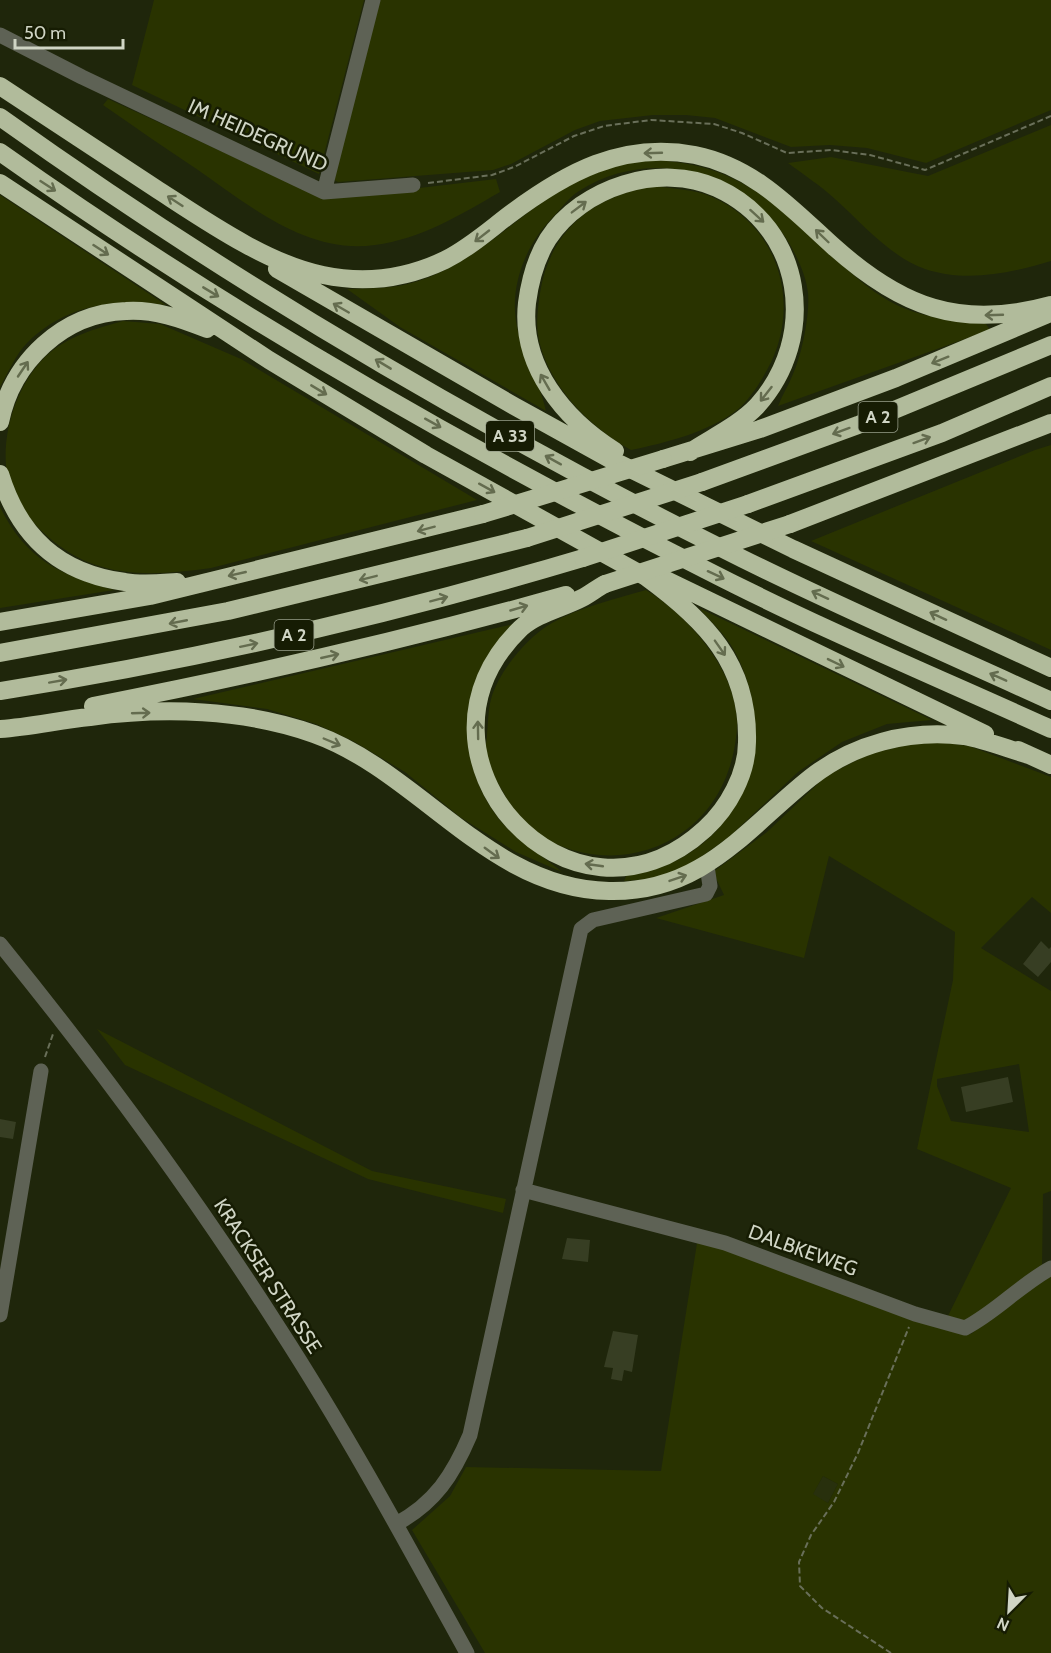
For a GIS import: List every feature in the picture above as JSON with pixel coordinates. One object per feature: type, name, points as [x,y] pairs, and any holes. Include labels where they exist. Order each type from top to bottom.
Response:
[{"type":"highway","points":[[0,86],[224,232],[297,268],[324,276],[374,280],[420,270],[445,260],[471,244],[546,188],[573,172],[597,161],[650,153],[694,155],[746,173],[797,211],[867,275],[889,290],[920,304],[961,314],[999,315],[1051,305]]},
{"type":"highway","name":"A 33","points":[[0,117],[226,268],[323,328],[486,423],[743,558],[1051,701]]},
{"type":"highway","name":"A 33","points":[[0,152],[205,288],[367,386],[529,477],[717,576],[1051,729]]},
{"type":"highway","points":[[687,497],[610,448],[575,420],[554,397],[541,376],[527,329],[531,281],[548,239],[564,219],[582,203],[626,183],[655,178],[688,179],[717,188],[762,220],[777,243],[795,291],[793,340],[771,389],[755,408],[690,452]]},
{"type":"highway","points":[[0,183],[269,360],[426,454],[646,577],[678,601],[702,624],[736,672],[744,698],[748,725],[747,750],[741,774],[729,801],[713,822],[676,851],[650,862],[620,867],[590,865],[564,858],[537,844],[516,827],[501,808],[488,786],[478,757],[477,719],[482,692],[506,647],[523,627],[558,607],[581,599],[605,584]]},
{"type":"highway","points":[[224,232],[239,246],[392,337],[591,448],[687,497],[1050,667]]},
{"type":"highway","points":[[0,422],[11,388],[23,367],[40,348],[68,328],[102,314],[127,310],[184,320],[269,360]]},
{"type":"highway","points":[[0,622],[85,610],[483,514],[760,429],[896,378],[1051,312]]},
{"type":"highway","name":"A 2","points":[[0,653],[250,606],[526,538],[702,482],[878,417],[1051,345]]},
{"type":"highway","name":"A 2","points":[[0,691],[136,668],[286,636],[438,599],[583,558],[748,504],[942,433],[1051,386]]},
{"type":"highway","points":[[0,723],[223,681],[440,630],[605,584],[790,524],[1051,426]]},
{"type":"highway","points":[[0,474],[18,519],[31,537],[49,552],[74,567],[126,583],[208,581]]},
{"type":"highway","points":[[576,537],[1051,765]]},
{"type":"highway","points":[[0,729],[91,716],[166,712],[216,714],[274,723],[315,734],[344,747],[405,785],[498,858],[533,874],[570,886],[609,891],[648,887],[681,878],[707,866],[736,845],[811,777],[845,755],[883,740],[920,735],[964,736],[1029,756]]},
{"type":"street","name":"IM HEIDEGRUND","points":[[0,35],[82,78],[324,192],[373,0]]},
{"type":"street","points":[[324,192],[413,185]]},
{"type":"street","points":[[396,1524],[428,1503],[455,1470],[470,1436],[581,929],[593,920],[706,894],[710,886],[707,866]]},
{"type":"street","name":"KRACKSER STRASSE","points":[[0,944],[61,1019],[177,1175],[280,1329],[396,1524],[467,1653]]},
{"type":"street","points":[[0,1315],[41,1071]]},
{"type":"street","name":"DALBKEWEG","points":[[523,1190],[725,1243],[915,1314],[965,1328],[979,1321],[1034,1277],[1051,1268]]},
{"type":"path","points":[[413,185],[492,175],[514,167],[574,136],[604,126],[651,120],[714,124],[742,133],[787,153],[831,150],[870,155],[925,170],[1051,116]]},
{"type":"path","points":[[41,1071],[54,1029],[61,1039]]},
{"type":"path","points":[[891,1653],[822,1608],[800,1586],[799,1562],[811,1535],[834,1502],[858,1453],[915,1314]]},
{"type":"shaded area","points":[[154,0],[364,0],[319,174],[132,85]]},
{"type":"shaded area","points":[[380,0],[1051,0],[1051,110],[926,163],[867,148],[830,145],[791,147],[715,118],[653,115],[600,121],[575,130],[511,164],[493,170],[338,182],[334,180]]},
{"type":"shaded area","points":[[108,99],[325,199],[496,179],[500,192],[440,225],[392,242],[350,246],[326,242],[303,235],[258,212],[103,105]]},
{"type":"shaded area","points":[[1051,125],[1051,261],[989,275],[941,273],[912,263],[888,248],[830,194],[788,163],[831,157],[928,176]]},
{"type":"shaded area","points":[[651,160],[708,169],[753,190],[793,220],[860,281],[900,307],[924,315],[986,324],[990,330],[778,406],[796,366],[807,323],[807,285],[797,258],[778,227],[736,190],[711,178],[685,171],[658,168],[631,170],[605,178],[579,191],[544,227],[524,260],[515,298],[517,325],[546,411],[400,327],[347,289],[398,286],[440,273],[484,246],[569,185],[607,168]]},
{"type":"shaded area","points":[[654,186],[705,194],[736,211],[755,228],[769,249],[778,272],[783,296],[783,321],[778,346],[767,370],[754,391],[737,410],[726,418],[700,430],[672,440],[631,450],[585,416],[560,386],[543,353],[537,320],[545,271],[553,251],[564,234],[594,208],[612,198]]},
{"type":"shaded area","points":[[0,195],[166,305],[110,304],[74,312],[42,330],[23,347],[0,387]]},
{"type":"shaded area","points":[[123,321],[160,324],[241,359],[477,500],[211,568],[167,573],[137,573],[107,568],[79,558],[64,549],[37,526],[16,497],[9,482],[6,466],[7,437],[20,393],[35,368],[45,357],[72,338]]},
{"type":"shaded area","points":[[1051,445],[1051,650],[811,541],[1035,450]]},
{"type":"shaded area","points":[[0,507],[21,540],[46,563],[77,578],[114,590],[0,608]]},
{"type":"shaded area","points":[[646,590],[679,615],[709,648],[721,667],[736,708],[737,728],[732,759],[722,787],[705,812],[683,832],[664,844],[621,855],[598,855],[576,851],[535,832],[518,817],[490,770],[485,755],[491,699],[507,666],[543,629],[563,617],[586,608]]},
{"type":"shaded area","points":[[699,608],[932,720],[887,724],[842,742],[798,772],[729,837],[684,869],[650,879],[624,881],[627,874],[662,867],[693,851],[717,830],[736,804],[748,776],[754,745],[754,713],[747,681],[731,644]]},
{"type":"shaded area","points":[[513,624],[486,659],[472,691],[467,732],[469,753],[474,773],[492,810],[511,832],[562,872],[516,852],[460,817],[405,772],[353,741],[316,724],[267,709],[193,699]]},
{"type":"shaded area","points":[[939,742],[969,746],[1051,777],[1051,913],[1032,897],[981,948],[1051,991],[1051,1191],[1043,1194],[1042,1269],[964,1323],[946,1320],[1011,1188],[917,1149],[953,980],[955,932],[829,856],[804,958],[656,918],[724,895],[713,872],[767,832],[826,776],[869,754],[906,745]],"holes":[[[1019,1064],[1029,1132],[951,1121],[937,1086],[937,1079]]]},
{"type":"shaded area","points":[[97,1029],[372,1171],[506,1199],[503,1213],[368,1179],[125,1065]]},
{"type":"shaded area","points":[[697,1243],[732,1251],[971,1334],[1030,1287],[1051,1275],[1051,1653],[485,1653],[412,1530],[450,1496],[466,1467],[661,1471]],"holes":[[[823,1476],[838,1484],[828,1503],[813,1494]]]},
{"type":"shaded area","points":[[823,1476],[838,1484],[828,1503],[812,1495]]},
{"type":"building","points":[[1041,941],[1049,949],[1051,947],[1051,962],[1038,977],[1023,964]]},
{"type":"building","points":[[1008,1077],[1013,1102],[966,1112],[961,1087]]},
{"type":"building","points":[[0,1119],[16,1122],[13,1139],[0,1137]]},
{"type":"building","points":[[567,1238],[590,1240],[588,1262],[562,1259]]},
{"type":"building","points":[[613,1331],[638,1335],[632,1372],[624,1370],[622,1381],[611,1379],[613,1368],[604,1367]]}]
